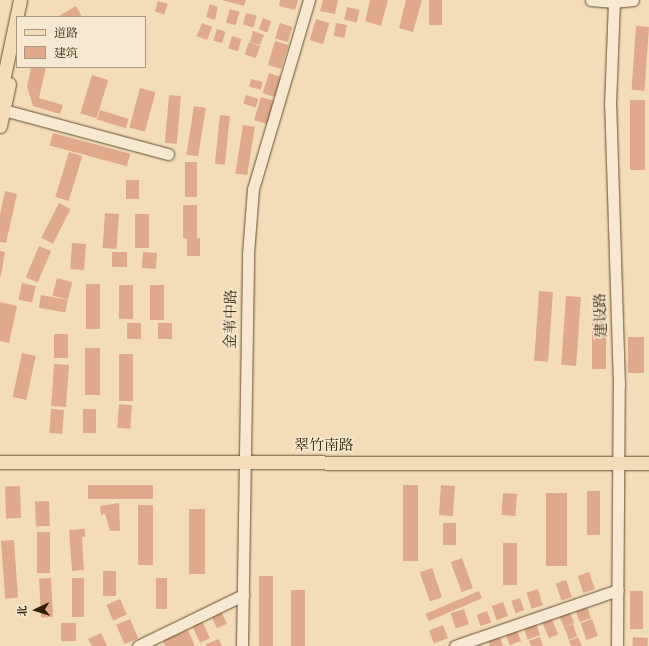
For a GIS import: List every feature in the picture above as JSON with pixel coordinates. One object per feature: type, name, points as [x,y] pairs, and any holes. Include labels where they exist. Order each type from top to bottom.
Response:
[{"type":"main road","points":[[17,16],[20,0]]},
{"type":"main road","points":[[24,16],[28,0]]},
{"type":"main road","points":[[0,95],[16,19]]},
{"type":"main road","points":[[0,126],[2,109],[16,52]]},
{"type":"main road","name":"翠竹南路","points":[[0,462],[243,467]]},
{"type":"main road","name":"翠竹南路","points":[[0,470],[243,467],[619,467],[649,463]]},
{"type":"main road","name":"翠竹南路","points":[[619,467],[649,471]]},
{"type":"street","name":"金苇中路","points":[[242,646],[243,467],[248,254],[254,189],[308,0]]},
{"type":"street","points":[[591,0],[614,2],[633,0]]},
{"type":"street","name":"建设路","points":[[614,2],[610,105],[619,384],[617,646]]},
{"type":"street","points":[[2,109],[168,154]]},
{"type":"street","points":[[455,646],[618,590]]},
{"type":"street","points":[[138,646],[243,595]]},
{"type":"building","points":[[222,0],[246,0],[244,6]]},
{"type":"building","points":[[280,0],[298,0],[295,10],[279,6]]},
{"type":"building","points":[[323,0],[338,0],[335,14],[320,11]]},
{"type":"building","points":[[370,0],[388,0],[381,26],[365,21]]},
{"type":"building","points":[[406,0],[422,0],[413,32],[399,28]]},
{"type":"building","points":[[429,0],[442,0],[442,25],[429,25]]},
{"type":"building","points":[[158,1],[168,4],[164,14],[155,12]]},
{"type":"building","points":[[210,4],[218,7],[215,20],[206,17]]},
{"type":"building","points":[[76,6],[81,16],[59,16]]},
{"type":"building","points":[[347,7],[360,10],[357,23],[344,20]]},
{"type":"building","points":[[230,9],[240,12],[235,25],[226,22]]},
{"type":"building","points":[[246,13],[257,16],[254,27],[243,25]]},
{"type":"building","points":[[263,18],[271,21],[267,32],[259,29]]},
{"type":"building","points":[[316,19],[329,23],[323,44],[310,40]]},
{"type":"building","points":[[202,23],[212,27],[207,40],[197,36]]},
{"type":"building","points":[[280,23],[292,27],[287,42],[275,38]]},
{"type":"building","points":[[336,23],[347,25],[345,38],[334,36]]},
{"type":"building","points":[[636,26],[649,27],[645,91],[632,90]]},
{"type":"building","points":[[217,29],[226,32],[222,43],[213,40]]},
{"type":"building","points":[[253,31],[264,35],[260,45],[250,42]]},
{"type":"building","points":[[232,36],[242,39],[238,51],[228,48]]},
{"type":"building","points":[[275,41],[288,45],[281,69],[268,65]]},
{"type":"building","points":[[249,42],[260,46],[256,58],[245,54]]},
{"type":"building","points":[[31,68],[46,68],[39,98],[63,105],[60,114],[33,106],[27,87]]},
{"type":"building","points":[[269,73],[281,77],[275,97],[263,93]]},
{"type":"building","points":[[92,75],[108,80],[97,118],[80,113]]},
{"type":"building","points":[[251,79],[263,82],[261,90],[249,87]]},
{"type":"building","points":[[140,88],[155,92],[145,132],[129,128]]},
{"type":"building","points":[[169,95],[181,96],[177,144],[165,143]]},
{"type":"building","points":[[246,95],[258,99],[256,108],[243,104]]},
{"type":"building","points":[[261,97],[274,101],[267,124],[254,120]]},
{"type":"building","points":[[630,100],[645,100],[645,170],[630,170]]},
{"type":"building","points":[[194,106],[206,108],[198,156],[186,154]]},
{"type":"building","points":[[100,110],[129,119],[126,128],[97,120]]},
{"type":"building","points":[[220,115],[230,116],[225,165],[215,164]]},
{"type":"building","points":[[243,125],[255,127],[247,175],[235,173]]},
{"type":"building","points":[[53,133],[130,154],[127,166],[50,146]]},
{"type":"building","points":[[69,152],[82,156],[69,201],[55,197]]},
{"type":"building","points":[[185,162],[197,162],[197,197],[185,197]]},
{"type":"building","points":[[126,180],[139,180],[139,199],[126,199]]},
{"type":"building","points":[[5,191],[17,194],[6,243],[0,242],[0,215]]},
{"type":"building","points":[[59,203],[71,209],[53,244],[41,238]]},
{"type":"building","points":[[183,205],[197,205],[197,238],[200,238],[200,256],[187,256],[187,239],[183,238]]},
{"type":"building","points":[[105,213],[119,214],[117,249],[103,248]]},
{"type":"building","points":[[135,214],[149,214],[149,248],[135,248]]},
{"type":"building","points":[[72,243],[86,244],[84,270],[70,269]]},
{"type":"building","points":[[39,246],[51,251],[38,282],[26,277]]},
{"type":"building","points":[[0,251],[5,252],[1,276],[0,276]]},
{"type":"building","points":[[112,252],[127,252],[127,267],[112,267]]},
{"type":"building","points":[[143,252],[157,253],[156,269],[142,268]]},
{"type":"building","points":[[57,278],[72,282],[68,300],[52,295]]},
{"type":"building","points":[[22,283],[36,286],[32,303],[18,300]]},
{"type":"building","points":[[86,284],[100,284],[100,329],[86,329]]},
{"type":"building","points":[[119,285],[133,285],[133,319],[119,319]]},
{"type":"building","points":[[150,285],[164,285],[164,320],[150,320]]},
{"type":"building","points":[[539,291],[553,292],[548,362],[534,361]]},
{"type":"building","points":[[592,294],[606,294],[606,369],[592,369]]},
{"type":"building","points":[[41,295],[68,300],[65,312],[39,308]]},
{"type":"building","points":[[566,296],[581,297],[576,366],[561,365]]},
{"type":"building","points":[[0,302],[17,306],[9,343],[0,341]]},
{"type":"building","points":[[127,323],[141,323],[141,339],[127,339]]},
{"type":"building","points":[[158,323],[172,323],[172,339],[158,339]]},
{"type":"building","points":[[54,334],[68,334],[68,358],[54,358]]},
{"type":"building","points":[[628,337],[644,337],[644,373],[628,373]]},
{"type":"building","points":[[85,348],[100,348],[100,395],[85,395]]},
{"type":"building","points":[[22,353],[36,356],[26,400],[13,397]]},
{"type":"building","points":[[119,354],[133,354],[133,401],[119,401]]},
{"type":"building","points":[[54,364],[69,365],[66,407],[51,406]]},
{"type":"building","points":[[119,404],[132,405],[130,429],[117,428]]},
{"type":"building","points":[[51,409],[64,410],[62,434],[49,433]]},
{"type":"building","points":[[83,409],[96,409],[96,433],[83,433]]},
{"type":"building","points":[[88,485],[153,485],[153,499],[88,499]]},
{"type":"building","points":[[403,485],[418,485],[418,561],[403,561]]},
{"type":"building","points":[[441,485],[455,486],[453,516],[439,515]]},
{"type":"building","points":[[20,486],[21,518],[6,519],[5,487]]},
{"type":"building","points":[[587,491],[600,491],[600,535],[587,535]]},
{"type":"building","points":[[503,493],[517,494],[515,516],[501,515]]},
{"type":"building","points":[[546,493],[567,493],[567,566],[546,566]]},
{"type":"building","points":[[35,501],[49,501],[50,526],[36,526]]},
{"type":"building","points":[[119,503],[120,531],[110,531],[105,514],[101,515],[100,506]]},
{"type":"building","points":[[138,505],[153,505],[153,565],[138,565]]},
{"type":"building","points":[[189,509],[205,509],[205,574],[189,574]]},
{"type":"building","points":[[443,523],[456,523],[456,545],[443,545]]},
{"type":"building","points":[[85,529],[85,537],[82,537],[84,570],[72,571],[69,530]]},
{"type":"building","points":[[37,532],[50,532],[50,573],[37,573]]},
{"type":"building","points":[[14,540],[18,598],[5,599],[1,541]]},
{"type":"building","points":[[503,543],[517,543],[517,585],[503,585]]},
{"type":"building","points":[[462,558],[473,588],[462,592],[451,562]]},
{"type":"building","points":[[432,568],[442,597],[430,602],[420,572]]},
{"type":"building","points":[[103,571],[116,571],[116,596],[103,596]]},
{"type":"building","points":[[589,572],[595,589],[584,593],[578,576]]},
{"type":"building","points":[[259,576],[273,576],[273,646],[259,646]]},
{"type":"building","points":[[51,578],[53,617],[41,618],[39,579]]},
{"type":"building","points":[[72,578],[84,578],[84,617],[72,617]]},
{"type":"building","points":[[156,578],[167,578],[167,609],[156,609]]},
{"type":"building","points":[[566,580],[572,597],[561,601],[556,584]]},
{"type":"building","points":[[538,589],[543,605],[531,609],[527,593]]},
{"type":"building","points":[[291,590],[305,590],[305,646],[291,646]]},
{"type":"building","points":[[479,591],[482,598],[429,621],[426,614]]},
{"type":"building","points":[[630,591],[643,591],[643,629],[630,629]]},
{"type":"building","points":[[520,598],[524,610],[515,613],[511,601]]},
{"type":"building","points":[[120,599],[127,615],[113,621],[106,605]]},
{"type":"building","points":[[503,602],[508,616],[497,620],[492,606]]},
{"type":"building","points":[[586,603],[591,618],[580,622],[575,607]]},
{"type":"building","points":[[464,609],[469,624],[456,629],[451,613]]},
{"type":"building","points":[[569,610],[574,623],[564,627],[559,614]]},
{"type":"building","points":[[221,611],[227,624],[217,628],[211,616]]},
{"type":"building","points":[[487,611],[491,622],[481,626],[477,615]]},
{"type":"building","points":[[550,615],[558,634],[549,638],[541,619]]},
{"type":"building","points":[[130,619],[138,638],[124,644],[116,625]]},
{"type":"building","points":[[592,619],[598,636],[587,640],[581,623]]},
{"type":"building","points":[[202,621],[210,638],[200,643],[192,626]]},
{"type":"building","points":[[535,621],[540,635],[528,640],[523,625]]},
{"type":"building","points":[[61,623],[76,623],[76,641],[61,641]]},
{"type":"building","points":[[573,624],[577,636],[569,640],[564,627]]},
{"type":"building","points":[[443,625],[448,638],[434,643],[429,630]]},
{"type":"building","points":[[516,628],[521,641],[510,645],[505,632]]},
{"type":"building","points":[[188,630],[195,646],[165,646],[163,640]]},
{"type":"building","points":[[101,633],[107,646],[92,646],[88,639]]},
{"type":"building","points":[[500,637],[503,646],[490,646],[488,641]]},
{"type":"building","points":[[540,637],[543,646],[531,646],[529,641]]},
{"type":"building","points":[[578,637],[582,646],[571,646],[569,641]]},
{"type":"building","points":[[633,637],[648,638],[647,646],[632,646]]},
{"type":"building","points":[[219,639],[222,646],[206,646],[206,644]]}]
